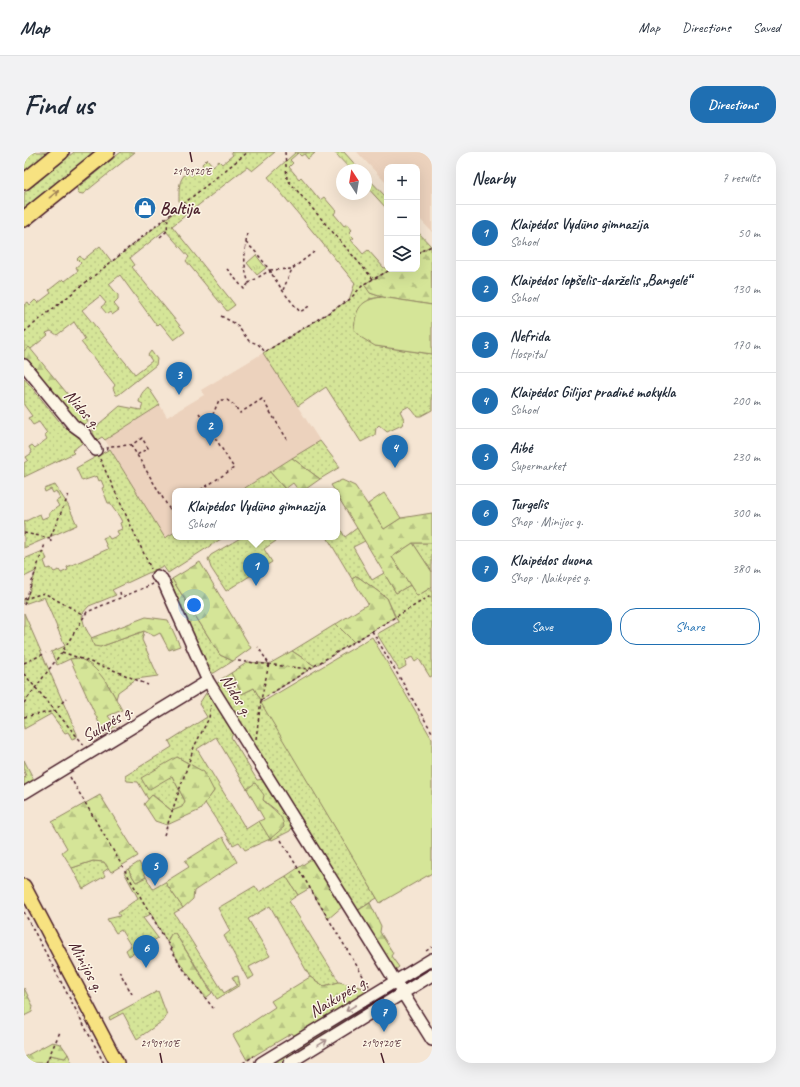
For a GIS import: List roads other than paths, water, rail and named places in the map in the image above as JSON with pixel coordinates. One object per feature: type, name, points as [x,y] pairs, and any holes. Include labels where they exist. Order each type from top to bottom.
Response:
[{"type":"highway","points":[[24,182],[61,152]]},
{"type":"highway","points":[[24,219],[107,152]]},
{"type":"main road","name":"Minijos g.","points":[[24,886],[118,1063]]},
{"type":"street","name":"Nidos g.","points":[[24,365],[73,425],[84,433],[96,452]]},
{"type":"street","name":"Nidos g.","points":[[160,578],[208,681],[432,1040]]},
{"type":"street","name":"Sulupės g.","points":[[24,793],[208,681]]},
{"type":"street","name":"Naikupės g.","points":[[261,1063],[432,959]]},
{"type":"street","name":"Naikupės g.","points":[[289,1063],[432,975]]},
{"type":"place","name":"Baltija","points":[[145,208]]},
{"type":"place","name":"Nefrida","points":[[179,395]]},
{"type":"place","name":"Klaipėdos lopšelis-darželis „Bangelė“","points":[[210,446]]},
{"type":"place","name":"Klaipėdos Gilijos pradinė mokykla","points":[[395,468]]},
{"type":"place","name":"Klaipėdos Vydūno gimnazija","points":[[256,586]]},
{"type":"place","name":"Aibė","points":[[155,886]]},
{"type":"place","name":"Turgelis","points":[[146,968]]},
{"type":"place","name":"Klaipėdos duona","points":[[384,1032]]}]
